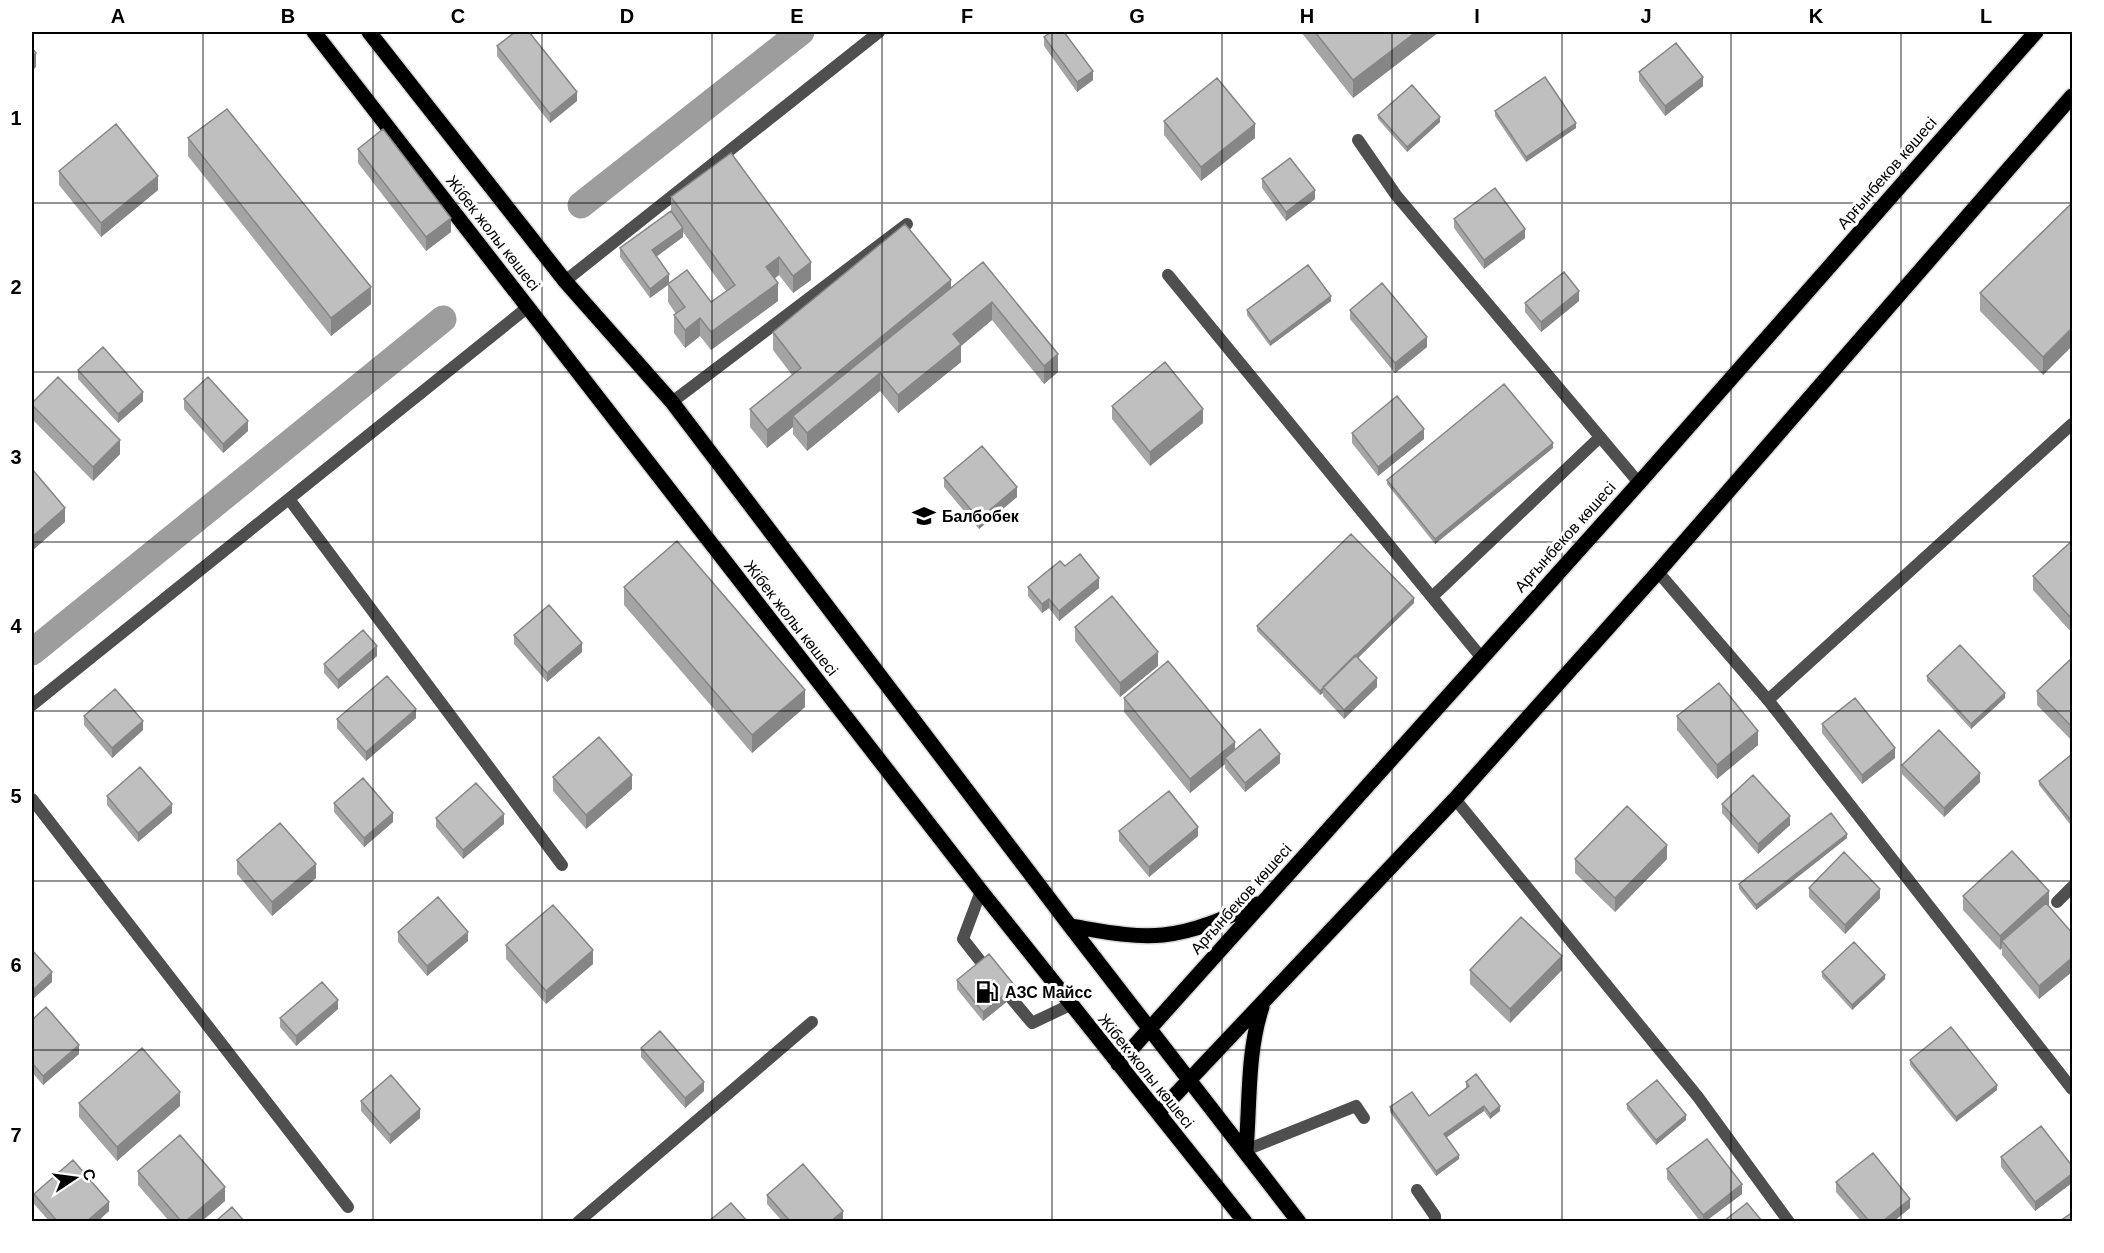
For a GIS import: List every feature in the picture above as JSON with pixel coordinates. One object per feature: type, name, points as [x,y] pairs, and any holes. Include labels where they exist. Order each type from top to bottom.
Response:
[{"type":"main road","name":"Жібек жолы көшесі","points":[[314,32],[1070,1005],[1245,1221]]},
{"type":"main road","name":"Жібек жолы көшесі","points":[[369,32],[565,281],[672,402],[1070,926],[1299,1221]]},
{"type":"main road","name":"Арғынбеков көшесі","points":[[1118,1064],[1639,483],[2036,32]]},
{"type":"main road","points":[[1158,1113],[1191,1081],[1455,799],[1658,572],[2073,96]]},
{"type":"main road","points":[[1070,926],[1123,934],[1164,935],[1218,921],[1262,902]]},
{"type":"main road","points":[[1246,1150],[1256,1026],[1264,1002]]},
{"type":"street","points":[[565,281],[879,32]]},
{"type":"street","points":[[1358,140],[1396,195],[1639,483]]},
{"type":"street","points":[[672,402],[907,224]]},
{"type":"street","points":[[1168,275],[1481,657]]},
{"type":"street","points":[[32,705],[528,308]]},
{"type":"street","points":[[1768,699],[2073,424]]},
{"type":"street","points":[[1432,597],[1600,437]]},
{"type":"street","points":[[289,499],[562,865]]},
{"type":"street","points":[[1658,572],[1768,699],[2073,1089]]},
{"type":"street","points":[[32,799],[348,1207]]},
{"type":"street","points":[[1455,799],[1698,1097],[1789,1221]]},
{"type":"street","points":[[2057,902],[2073,887]]},
{"type":"street","points":[[981,891],[963,939],[985,967]]},
{"type":"street","points":[[1011,998],[1032,1023],[1070,1005]]},
{"type":"street","points":[[578,1221],[812,1022]]},
{"type":"street","points":[[1246,1150],[1356,1106],[1364,1118]]},
{"type":"street","points":[[1417,1190],[1435,1216],[1435,1221]]},
{"type":"building","points":[[515,32],[529,32],[577,92],[550,114],[497,46]]},
{"type":"building","points":[[1051,32],[1064,32],[1093,71],[1077,82],[1044,37]]},
{"type":"building","points":[[1315,32],[1416,32],[1353,80]]},
{"type":"building","points":[[1676,43],[1703,77],[1665,106],[1639,72]]},
{"type":"building","points":[[1545,77],[1576,123],[1526,157],[1495,111]]},
{"type":"building","points":[[1217,78],[1255,124],[1201,167],[1164,121]]},
{"type":"building","points":[[1412,85],[1440,117],[1407,147],[1378,115]]},
{"type":"building","points":[[227,109],[371,287],[331,318],[188,138]]},
{"type":"building","points":[[116,124],[158,176],[101,223],[59,171]]},
{"type":"building","points":[[383,129],[451,218],[426,237],[358,149]]},
{"type":"building","points":[[731,153],[811,262],[793,276],[779,257],[766,267],[778,283],[711,332],[700,318],[685,330],[674,315],[685,307],[668,284],[687,270],[711,302],[735,285],[671,197]]},
{"type":"building","points":[[1290,158],[1315,190],[1286,212],[1262,179]]},
{"type":"building","points":[[1495,188],[1525,229],[1484,260],[1454,219]]},
{"type":"building","points":[[2073,202],[2073,327],[2043,357],[1980,293]]},
{"type":"building","points":[[671,211],[683,228],[652,250],[669,274],[650,289],[620,248]]},
{"type":"building","points":[[905,224],[951,280],[767,430],[750,409],[801,368],[773,332]]},
{"type":"building","points":[[983,262],[1058,354],[1044,366],[992,302],[953,334],[961,344],[898,395],[880,373],[807,433],[793,416]]},
{"type":"building","points":[[1308,265],[1331,296],[1270,342],[1247,310]]},
{"type":"building","points":[[1564,272],[1579,291],[1541,322],[1525,303]]},
{"type":"building","points":[[1382,283],[1427,337],[1395,363],[1350,310]]},
{"type":"building","points":[[103,347],[143,392],[118,414],[78,370]]},
{"type":"building","points":[[1165,362],[1203,409],[1150,452],[1112,406]]},
{"type":"building","points":[[58,377],[120,440],[93,467],[32,405]]},
{"type":"building","points":[[208,377],[248,421],[223,444],[184,399]]},
{"type":"building","points":[[1504,384],[1553,443],[1435,539],[1387,480]]},
{"type":"building","points":[[1397,396],[1424,429],[1378,467],[1352,433]]},
{"type":"building","points":[[982,446],[1017,487],[979,519],[944,478]]},
{"type":"building","points":[[32,469],[65,508],[32,537]]},
{"type":"building","points":[[1351,534],[1414,598],[1320,691],[1257,626]]},
{"type":"building","points":[[2073,540],[2073,617],[2071,618],[2033,576]]},
{"type":"building","points":[[677,541],[805,690],[752,735],[624,587]]},
{"type":"building","points":[[1080,554],[1099,578],[1059,611],[1049,599],[1042,604],[1028,587],[1060,561],[1065,566]]},
{"type":"building","points":[[1112,596],[1158,652],[1120,683],[1075,627]]},
{"type":"building","points":[[549,605],[582,643],[547,673],[514,635]]},
{"type":"building","points":[[363,630],[377,646],[338,680],[324,664]]},
{"type":"building","points":[[1960,645],[2005,693],[1971,724],[1927,676]]},
{"type":"building","points":[[1355,655],[1377,678],[1344,710],[1323,687]]},
{"type":"building","points":[[2073,657],[2073,728],[2037,691]]},
{"type":"building","points":[[1168,661],[1235,742],[1190,779],[1124,698]]},
{"type":"building","points":[[387,676],[416,709],[366,752],[337,719]]},
{"type":"building","points":[[1719,683],[1758,731],[1717,765],[1677,716]]},
{"type":"building","points":[[115,689],[143,721],[112,748],[84,716]]},
{"type":"building","points":[[1855,698],[1895,748],[1862,775],[1822,724]]},
{"type":"building","points":[[1260,729],[1280,754],[1245,783],[1225,758]]},
{"type":"building","points":[[1939,730],[1980,773],[1944,808],[1902,765]]},
{"type":"building","points":[[599,737],[632,775],[586,815],[553,777]]},
{"type":"building","points":[[2071,755],[2073,757],[2073,823],[2039,781]]},
{"type":"building","points":[[140,767],[172,804],[138,833],[107,796]]},
{"type":"building","points":[[1753,775],[1790,816],[1758,844],[1722,804]]},
{"type":"building","points":[[363,778],[393,813],[364,838],[334,803]]},
{"type":"building","points":[[476,783],[504,814],[463,850],[436,818]]},
{"type":"building","points":[[1169,791],[1198,827],[1149,867],[1119,831]]},
{"type":"building","points":[[1627,806],[1667,845],[1615,898],[1575,859]]},
{"type":"building","points":[[1831,813],[1847,834],[1756,905],[1739,884]]},
{"type":"building","points":[[280,823],[316,864],[272,902],[237,860]]},
{"type":"building","points":[[2012,851],[2049,891],[2000,936],[1963,896]]},
{"type":"building","points":[[1844,852],[1880,889],[1845,925],[1809,888]]},
{"type":"building","points":[[438,897],[468,932],[427,966],[398,932]]},
{"type":"building","points":[[2046,903],[2073,934],[2073,957],[2039,986],[2002,941]]},
{"type":"building","points":[[553,905],[593,950],[546,991],[506,945]]},
{"type":"building","points":[[1521,917],[1562,956],[1510,1009],[1470,970]]},
{"type":"building","points":[[1854,942],[1885,975],[1852,1005],[1822,972]]},
{"type":"building","points":[[32,950],[52,972],[32,991]]},
{"type":"building","points":[[989,954],[1015,986],[983,1012],[957,980]]},
{"type":"building","points":[[322,982],[338,1000],[296,1036],[280,1018]]},
{"type":"building","points":[[46,1007],[79,1045],[43,1076],[32,1063],[32,1020]]},
{"type":"building","points":[[1951,1027],[1997,1085],[1956,1117],[1910,1060]]},
{"type":"building","points":[[660,1031],[704,1082],[685,1098],[641,1048]]},
{"type":"building","points":[[142,1048],[180,1092],[117,1147],[79,1103]]},
{"type":"building","points":[[1476,1074],[1500,1106],[1490,1114],[1484,1106],[1444,1134],[1459,1155],[1436,1171],[1390,1107],[1412,1092],[1429,1116],[1469,1086],[1466,1082]]},
{"type":"building","points":[[391,1075],[420,1109],[390,1135],[361,1101]]},
{"type":"building","points":[[1657,1080],[1686,1115],[1656,1140],[1627,1104]]},
{"type":"building","points":[[2041,1126],[2073,1167],[2073,1173],[2035,1202],[2001,1157]]},
{"type":"building","points":[[180,1135],[225,1187],[186,1221],[181,1221],[138,1171]]},
{"type":"building","points":[[1707,1139],[1742,1184],[1703,1215],[1667,1169]]},
{"type":"building","points":[[1873,1153],[1910,1199],[1883,1221],[1869,1221],[1836,1182]]},
{"type":"building","points":[[73,1160],[109,1202],[87,1221],[57,1221],[34,1194]]},
{"type":"building","points":[[803,1164],[843,1211],[831,1221],[790,1221],[767,1195]]},
{"type":"building","points":[[731,1203],[747,1221],[709,1221]]},
{"type":"building","points":[[1747,1203],[1762,1221],[1724,1221]]},
{"type":"building","points":[[232,1207],[244,1221],[216,1221]]},
{"type":"building","points":[[2073,1212],[2073,1221],[2060,1221]]},
{"type":"waterway","points":[[581,205],[801,32]]},
{"type":"waterway","points":[[32,652],[443,319]]},
{"type":"place","name":"Балбобек","points":[[924,516]]},
{"type":"place","name":"АЗС Майсс","points":[[987,992]]}]
